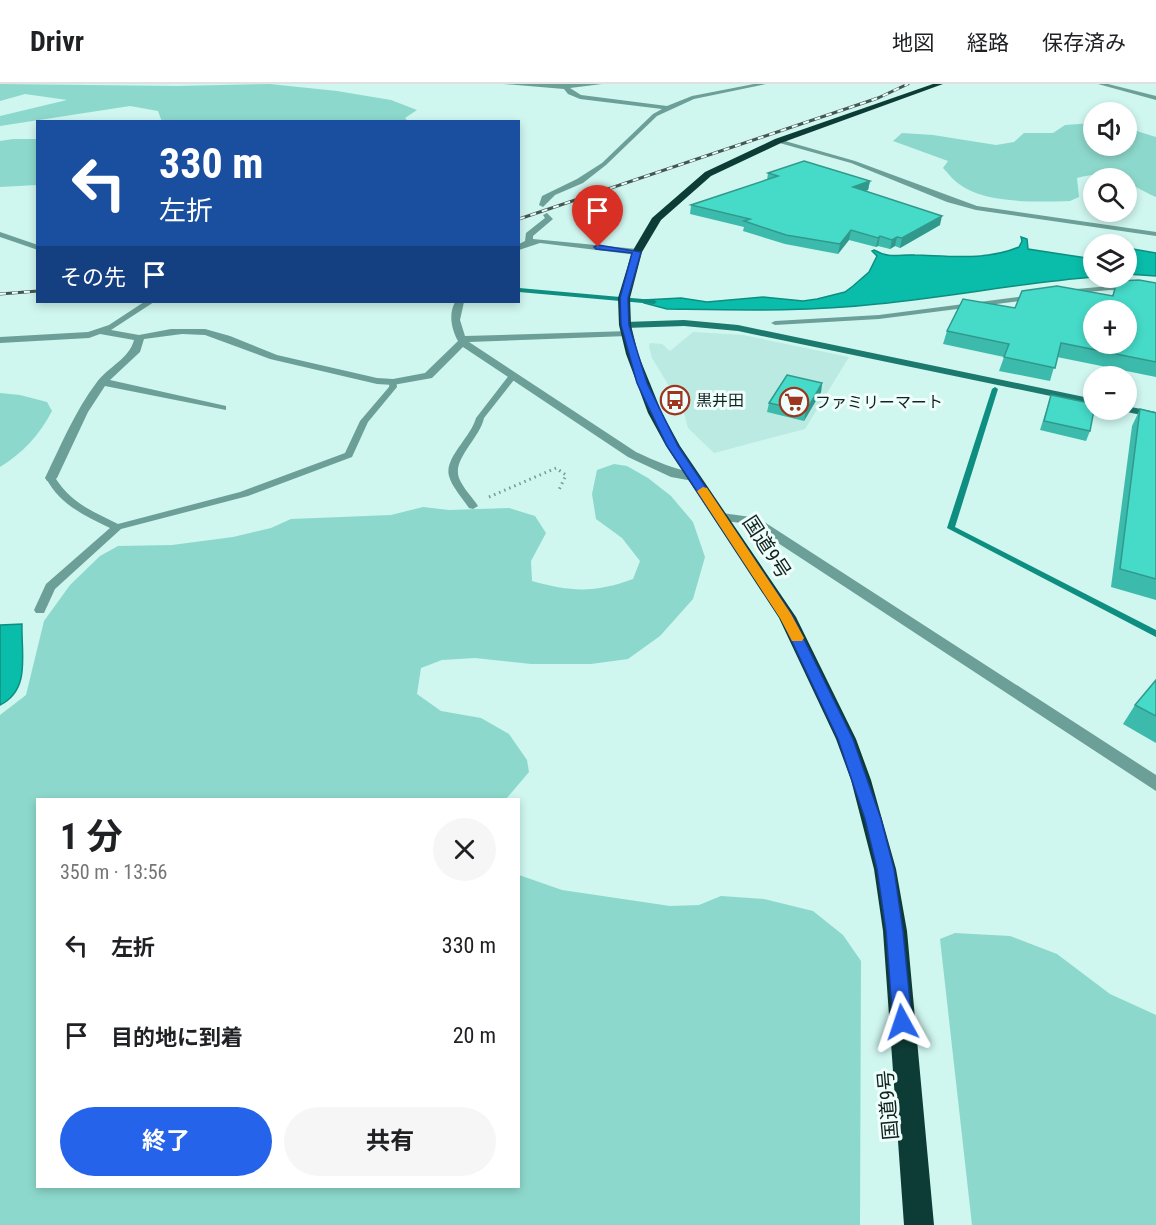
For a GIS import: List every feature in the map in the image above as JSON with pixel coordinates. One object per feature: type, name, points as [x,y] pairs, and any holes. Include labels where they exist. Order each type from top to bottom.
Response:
[{"type":"highway","name":"国道9号","points":[[919,1225],[895,931],[885,869],[873,819],[846,739],[787,617],[693,477],[655,413],[642,383],[626,329],[624,298],[637,252],[657,218],[683,193],[708,174],[778,141],[940,84]]},
{"type":"street","points":[[507,84],[566,87],[599,84]]},
{"type":"street","points":[[543,205],[545,198],[552,193],[580,181],[604,164],[655,116],[668,108],[692,98],[763,84]]},
{"type":"street","points":[[1101,84],[1156,98]]},
{"type":"street","points":[[566,87],[570,93],[580,97],[668,108]]},
{"type":"street","points":[[778,141],[853,162],[950,200],[976,207],[1156,234]]},
{"type":"street","points":[[529,242],[529,235],[546,223],[549,219],[547,215]]},
{"type":"street","points":[[0,234],[36,247]]},
{"type":"street","points":[[520,246],[529,242],[560,242],[637,252]]},
{"type":"street","points":[[102,332],[147,303]]},
{"type":"street","points":[[458,303],[455,320],[462,341],[597,432],[662,471],[693,477]]},
{"type":"street","points":[[0,340],[76,337],[102,332],[137,338],[172,331],[214,334],[275,357],[393,382],[428,376],[462,341],[684,323],[738,328],[1083,400]]},
{"type":"street","points":[[51,478],[82,412],[102,382],[136,350],[139,344],[137,338]]},
{"type":"street","points":[[102,382],[222,408]]},
{"type":"street","points":[[1137,411],[1156,415]]},
{"type":"street","points":[[722,517],[753,521],[1156,784]]},
{"type":"lane","points":[[1061,293],[1110,288],[1156,289]]},
{"type":"lane","points":[[775,323],[879,317],[1039,296]]},
{"type":"lane","points":[[472,506],[454,477],[453,464],[478,427],[480,418],[513,376]]},
{"type":"lane","points":[[40,610],[50,587],[117,527],[244,494],[349,454],[364,421],[393,387],[393,382]]},
{"type":"lane","points":[[51,478],[54,487],[71,504],[117,527]]},
{"type":"path","points":[[472,506],[506,489],[538,480],[556,468],[566,475],[559,490]]},
{"type":"shaded area","points":[[0,84],[177,86],[270,84],[337,91],[391,100],[417,110],[405,118],[407,120],[161,120],[158,111],[130,106],[0,126],[0,116],[67,100],[25,94],[0,101]]},
{"type":"shaded area","points":[[1083,124],[1083,156],[1137,156],[1137,131],[1156,137],[1156,197],[1137,187],[1137,168],[1083,168],[1083,177],[1077,178],[1079,197],[1070,201],[997,198],[970,191],[957,182],[943,168],[948,161],[893,141],[902,133],[933,135],[996,145],[1014,142],[1024,133],[1053,133],[1065,125]]},
{"type":"shaded area","points":[[36,139],[36,185],[0,187],[0,141]]},
{"type":"shaded area","points":[[1021,237],[1027,239],[1028,249],[1083,257],[1083,278],[851,307],[772,310],[667,309],[644,303],[644,300],[681,298],[707,302],[763,297],[803,301],[817,299],[845,292],[853,286],[869,272],[877,256],[872,251],[874,250],[890,255],[981,256],[1019,247]]},
{"type":"shaded area","points":[[1137,250],[1156,253],[1156,276],[1137,275]]},
{"type":"shaded area","points":[[693,332],[743,335],[849,357],[805,429],[714,453],[688,428],[683,409],[652,358],[649,346],[650,343],[662,344],[670,351]]},
{"type":"shaded area","points":[[0,393],[47,402],[52,411],[30,442],[0,467]]},
{"type":"shaded area","points":[[614,464],[627,466],[648,478],[671,496],[693,522],[705,557],[693,599],[660,636],[628,659],[591,664],[531,664],[475,658],[442,660],[421,668],[417,694],[441,711],[481,718],[509,734],[527,760],[529,772],[507,798],[36,798],[36,1188],[520,1188],[520,875],[562,890],[670,906],[699,905],[721,896],[764,899],[813,911],[843,935],[861,961],[860,1225],[0,1225],[0,715],[26,695],[44,621],[70,585],[100,556],[118,546],[172,545],[233,537],[271,528],[291,519],[391,515],[423,507],[449,510],[509,508],[535,516],[546,533],[531,561],[532,581],[571,589],[607,587],[633,579],[640,561],[622,538],[596,519],[592,494],[597,470]]},
{"type":"shaded area","points":[[22,624],[23,659],[20,681],[10,698],[0,705],[0,625]]},
{"type":"shaded area","points":[[955,933],[1010,936],[1057,954],[1110,994],[1156,1015],[1156,1225],[972,1225],[940,939]]},
{"type":"building","points":[[804,161],[870,181],[853,187],[942,216],[902,238],[897,237],[892,240],[880,236],[878,238],[851,230],[840,244],[786,235],[744,221],[750,219],[691,205],[778,176],[768,173]]},
{"type":"building","points":[[1137,280],[1156,283],[1156,362],[1116,354],[1137,354],[1137,300],[1083,300],[1083,347],[1061,343],[1055,368],[1004,357],[1009,344],[947,331],[963,299],[1015,308],[1022,291],[1057,286],[1113,296],[1115,288],[1137,288]]},
{"type":"building","name":"ファミリーマート","points":[[787,375],[822,383],[806,411],[769,403]]},
{"type":"building","points":[[1051,395],[1083,402],[1083,420],[1092,420],[1090,431],[1044,421]]},
{"type":"building","points":[[1140,409],[1156,413],[1156,579],[1120,569]]},
{"type":"building","points":[[1156,680],[1156,716],[1135,705]]},
{"type":"waterway","points":[[520,290],[654,302]]},
{"type":"waterway","points":[[995,389],[951,528],[1156,634]]},
{"type":"railway","points":[[520,219],[878,98],[908,84]]},
{"type":"railway","points":[[0,294],[36,291]]},
{"type":"slow traffic","points":[[703,491],[787,617],[797,638]]},
{"type":"place","name":"黒井田","points":[[675,400]]},
{"type":"place","name":"ファミリーマート","points":[[794,402]]},
{"type":"route","points":[[598,247],[637,252],[624,298],[625,325],[642,383],[673,446],[787,617],[846,739],[873,819],[885,869],[895,931],[902,1022]]}]
